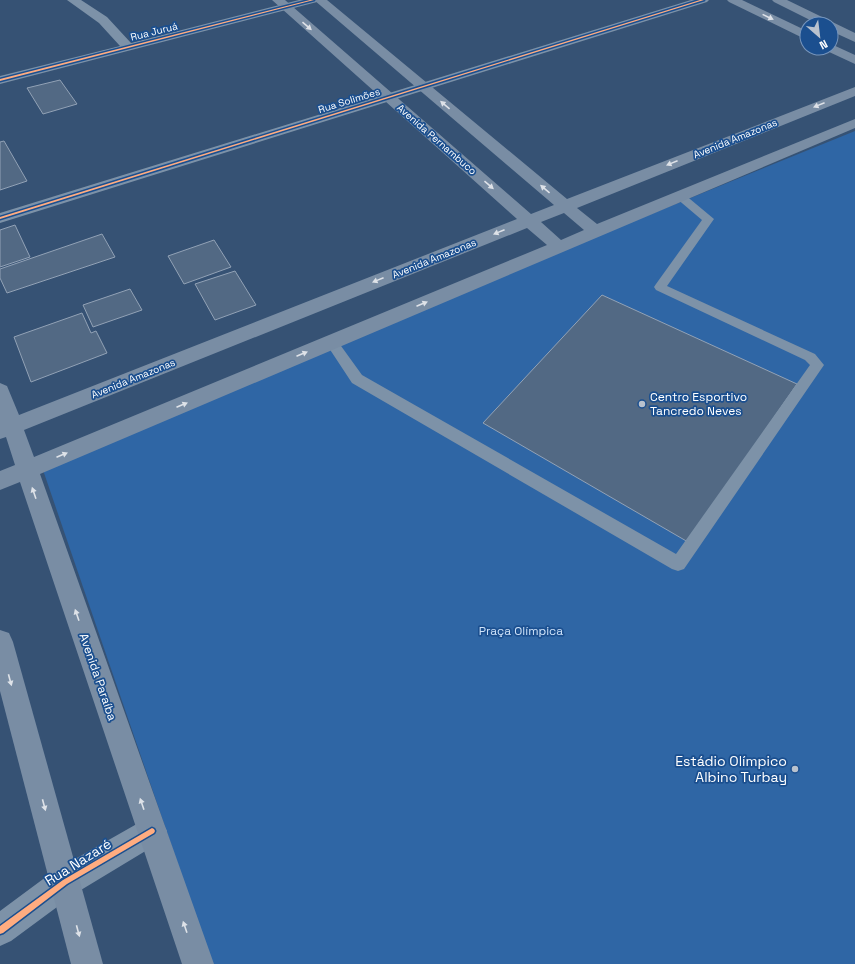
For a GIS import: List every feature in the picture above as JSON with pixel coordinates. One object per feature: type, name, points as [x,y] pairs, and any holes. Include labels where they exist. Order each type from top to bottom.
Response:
[{"type":"main road","points":[[320,0],[596,232]]},
{"type":"main road","points":[[733,0],[799,32]]},
{"type":"main road","points":[[778,0],[811,16]]},
{"type":"main road","name":"Avenida Pernambuco","points":[[282,4],[559,247]]},
{"type":"main road","points":[[839,30],[855,38]]},
{"type":"main road","points":[[839,52],[855,60]]},
{"type":"main road","name":"Avenida Amazonas","points":[[6,428],[855,90]]},
{"type":"main road","points":[[0,481],[855,123]]},
{"type":"main road","name":"Avenida Paraíba","points":[[0,391],[6,428],[26,470],[198,964]]},
{"type":"main road","points":[[0,642],[87,964]]},
{"type":"street","points":[[73,0],[103,20],[128,47]]},
{"type":"street","name":"Rua Juruá","points":[[0,80],[128,47],[282,4],[313,0]]},
{"type":"street","name":"Rua Solimões","points":[[0,218],[703,0]]},
{"type":"street","name":"Rua Nazaré","points":[[0,930],[65,882],[152,831]]},
{"type":"lane","points":[[331,342],[357,379],[678,564],[818,365],[810,357],[660,287],[708,219],[680,196]]},
{"type":"green space","name":"Praça Olímpica","points":[[855,131],[855,964],[212,964],[43,470],[602,234]]},
{"type":"building","points":[[60,80],[77,104],[43,114],[27,88]]},
{"type":"building","points":[[4,141],[27,181],[0,190],[0,142]]},
{"type":"building","points":[[15,225],[30,257],[0,267],[0,230]]},
{"type":"building","points":[[102,234],[115,257],[7,293],[0,278],[0,269]]},
{"type":"building","points":[[214,240],[231,267],[184,284],[168,256]]},
{"type":"building","points":[[235,271],[256,305],[215,320],[195,284]]},
{"type":"building","points":[[130,289],[142,310],[93,327],[83,305]]},
{"type":"building","name":"Centro Esportivo Tancredo Neves","points":[[602,295],[797,384],[688,542],[483,423]]},
{"type":"building","points":[[82,313],[91,333],[96,331],[107,353],[31,382],[14,337]]},
{"type":"cycle path","points":[[0,80],[313,0]]},
{"type":"cycle path","points":[[0,218],[703,0]]},
{"type":"cycle path","points":[[0,930],[65,882],[152,831]]},
{"type":"place","name":"Centro Esportivo Tancredo Neves","points":[[642,404]]},
{"type":"place","name":"Estádio Olímpico Albino Turbay","points":[[795,769]]}]
